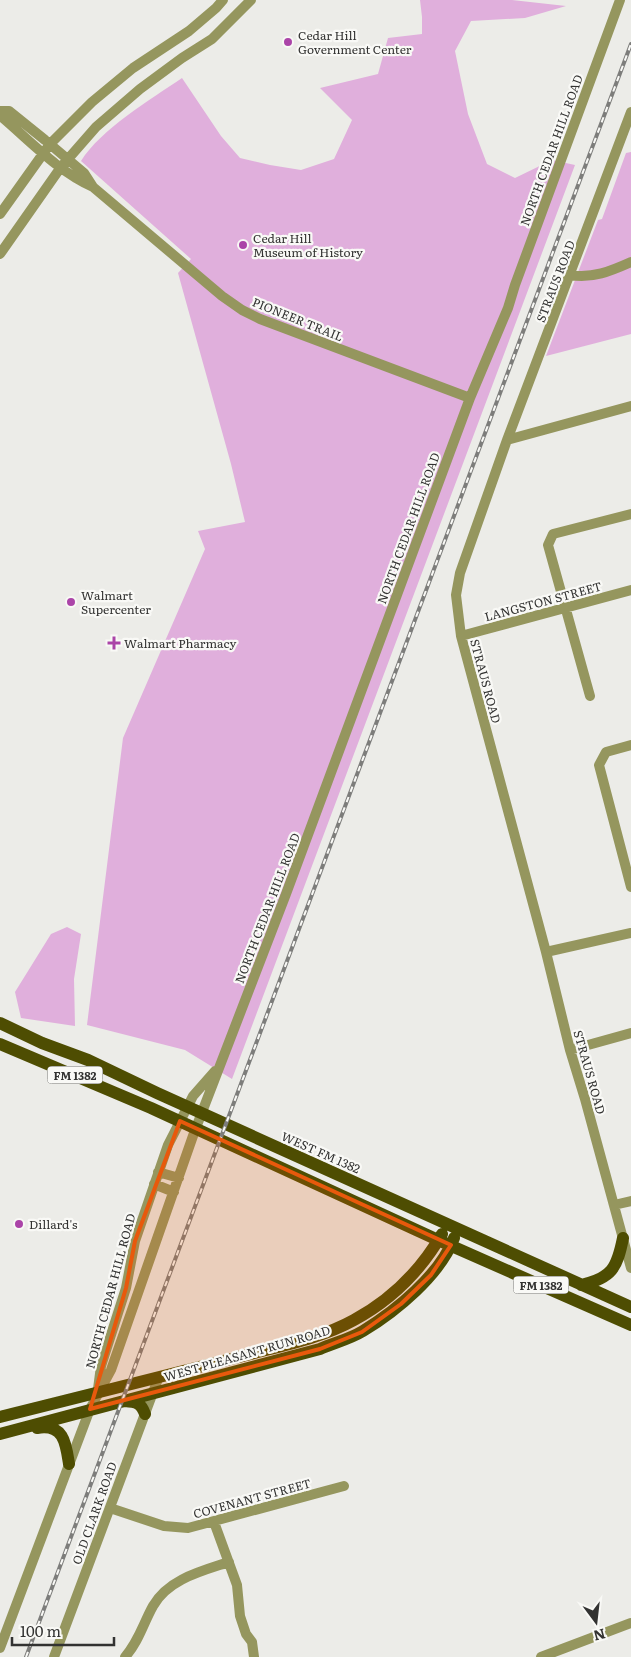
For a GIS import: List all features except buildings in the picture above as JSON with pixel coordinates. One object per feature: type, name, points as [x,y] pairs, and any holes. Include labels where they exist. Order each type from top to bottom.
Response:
[{"type":"main road","name":"WEST FM 1382","points":[[0,1023],[42,1043],[88,1060],[631,1307]]},
{"type":"main road","name":"FM 1382","points":[[0,1044],[150,1108],[438,1240],[631,1325]]},
{"type":"main road","name":"WEST PLEASANT RUN ROAD","points":[[0,1417],[158,1379],[316,1336],[354,1320],[390,1296],[405,1282],[420,1266],[438,1240],[452,1226]]},
{"type":"main road","name":"WEST PLEASANT RUN ROAD","points":[[0,1434],[122,1400],[320,1349],[362,1332],[401,1304],[431,1275],[451,1245],[452,1226]]},
{"type":"main road","points":[[581,1285],[610,1273],[619,1260],[623,1238]]},
{"type":"main road","points":[[122,1400],[136,1402],[141,1405],[145,1414]]},
{"type":"main road","points":[[0,1434],[41,1427],[54,1429],[66,1442],[69,1464]]},
{"type":"street","points":[[0,214],[47,148],[92,102],[133,68],[189,31],[223,0]]},
{"type":"street","points":[[0,254],[64,163],[96,128],[147,84],[212,39],[251,0]]},
{"type":"street","name":"NORTH CEDAR HILL ROAD","points":[[0,1648],[90,1410],[111,1370],[220,1066],[470,398],[508,308],[518,276],[620,0]]},
{"type":"street","name":"STRAUS ROAD","points":[[631,112],[507,440],[460,573],[456,595],[461,636],[546,952],[570,1050],[631,1268]]},
{"type":"street","name":"PIONEER TRAIL","points":[[47,148],[64,163],[78,181],[93,187],[222,296],[242,310],[260,319],[470,398]]},
{"type":"street","points":[[570,275],[581,277],[594,276],[631,262]]},
{"type":"street","points":[[507,440],[631,406]]},
{"type":"street","points":[[590,696],[548,545],[553,534],[631,514]]},
{"type":"street","name":"LANGSTON STREET","points":[[461,636],[631,590]]},
{"type":"street","points":[[631,745],[606,752],[599,764],[631,887]]},
{"type":"street","points":[[620,844],[631,841]]},
{"type":"street","points":[[546,952],[631,933]]},
{"type":"street","points":[[570,1050],[631,1033]]},
{"type":"street","name":"NORTH CEDAR HILL ROAD","points":[[98,1392],[101,1366],[126,1288],[135,1241],[168,1145],[193,1096],[220,1066]]},
{"type":"street","points":[[158,1172],[179,1178]]},
{"type":"street","points":[[154,1184],[174,1192]]},
{"type":"street","points":[[614,1205],[631,1200]]},
{"type":"street","name":"OLD CLARK ROAD","points":[[54,1657],[158,1379]]},
{"type":"street","name":"COVENANT STREET","points":[[110,1508],[164,1526],[188,1528],[344,1486]]},
{"type":"street","points":[[214,1522],[238,1585],[240,1616],[246,1634],[252,1642],[254,1657]]},
{"type":"street","points":[[125,1657],[140,1636],[154,1604],[166,1591],[180,1580],[199,1571],[229,1562]]},
{"type":"street","points":[[541,1657],[631,1623]]},
{"type":"highlighted area","points":[[180,1121],[451,1245],[431,1275],[401,1304],[362,1332],[320,1349],[90,1409],[126,1288],[135,1241]]},
{"type":"shaded area","points":[[420,0],[512,0],[566,6],[525,18],[471,21],[455,51],[468,114],[487,164],[515,178],[552,160],[575,165],[232,1079],[185,1050],[87,1025],[123,738],[205,549],[198,531],[245,522],[231,464],[178,273],[191,259],[81,161],[113,126],[182,78],[221,136],[240,158],[301,170],[334,159],[352,120],[320,88],[378,74],[388,38],[422,34]]},
{"type":"shaded area","points":[[631,152],[631,334],[546,356],[598,220],[602,219],[626,153]]},
{"type":"shaded area","points":[[67,927],[81,934],[74,979],[75,1026],[21,1018],[15,992],[51,934]]},
{"type":"railway","points":[[26,1657],[631,44]]},
{"type":"place","name":"Cedar Hill Government Center","points":[[288,42]]},
{"type":"place","name":"Cedar Hill Museum of History","points":[[243,245]]},
{"type":"place","name":"Walmart Supercenter","points":[[71,602]]},
{"type":"place","name":"Walmart Pharmacy","points":[[114,643]]},
{"type":"place","name":"Dillard's","points":[[19,1224]]}]
